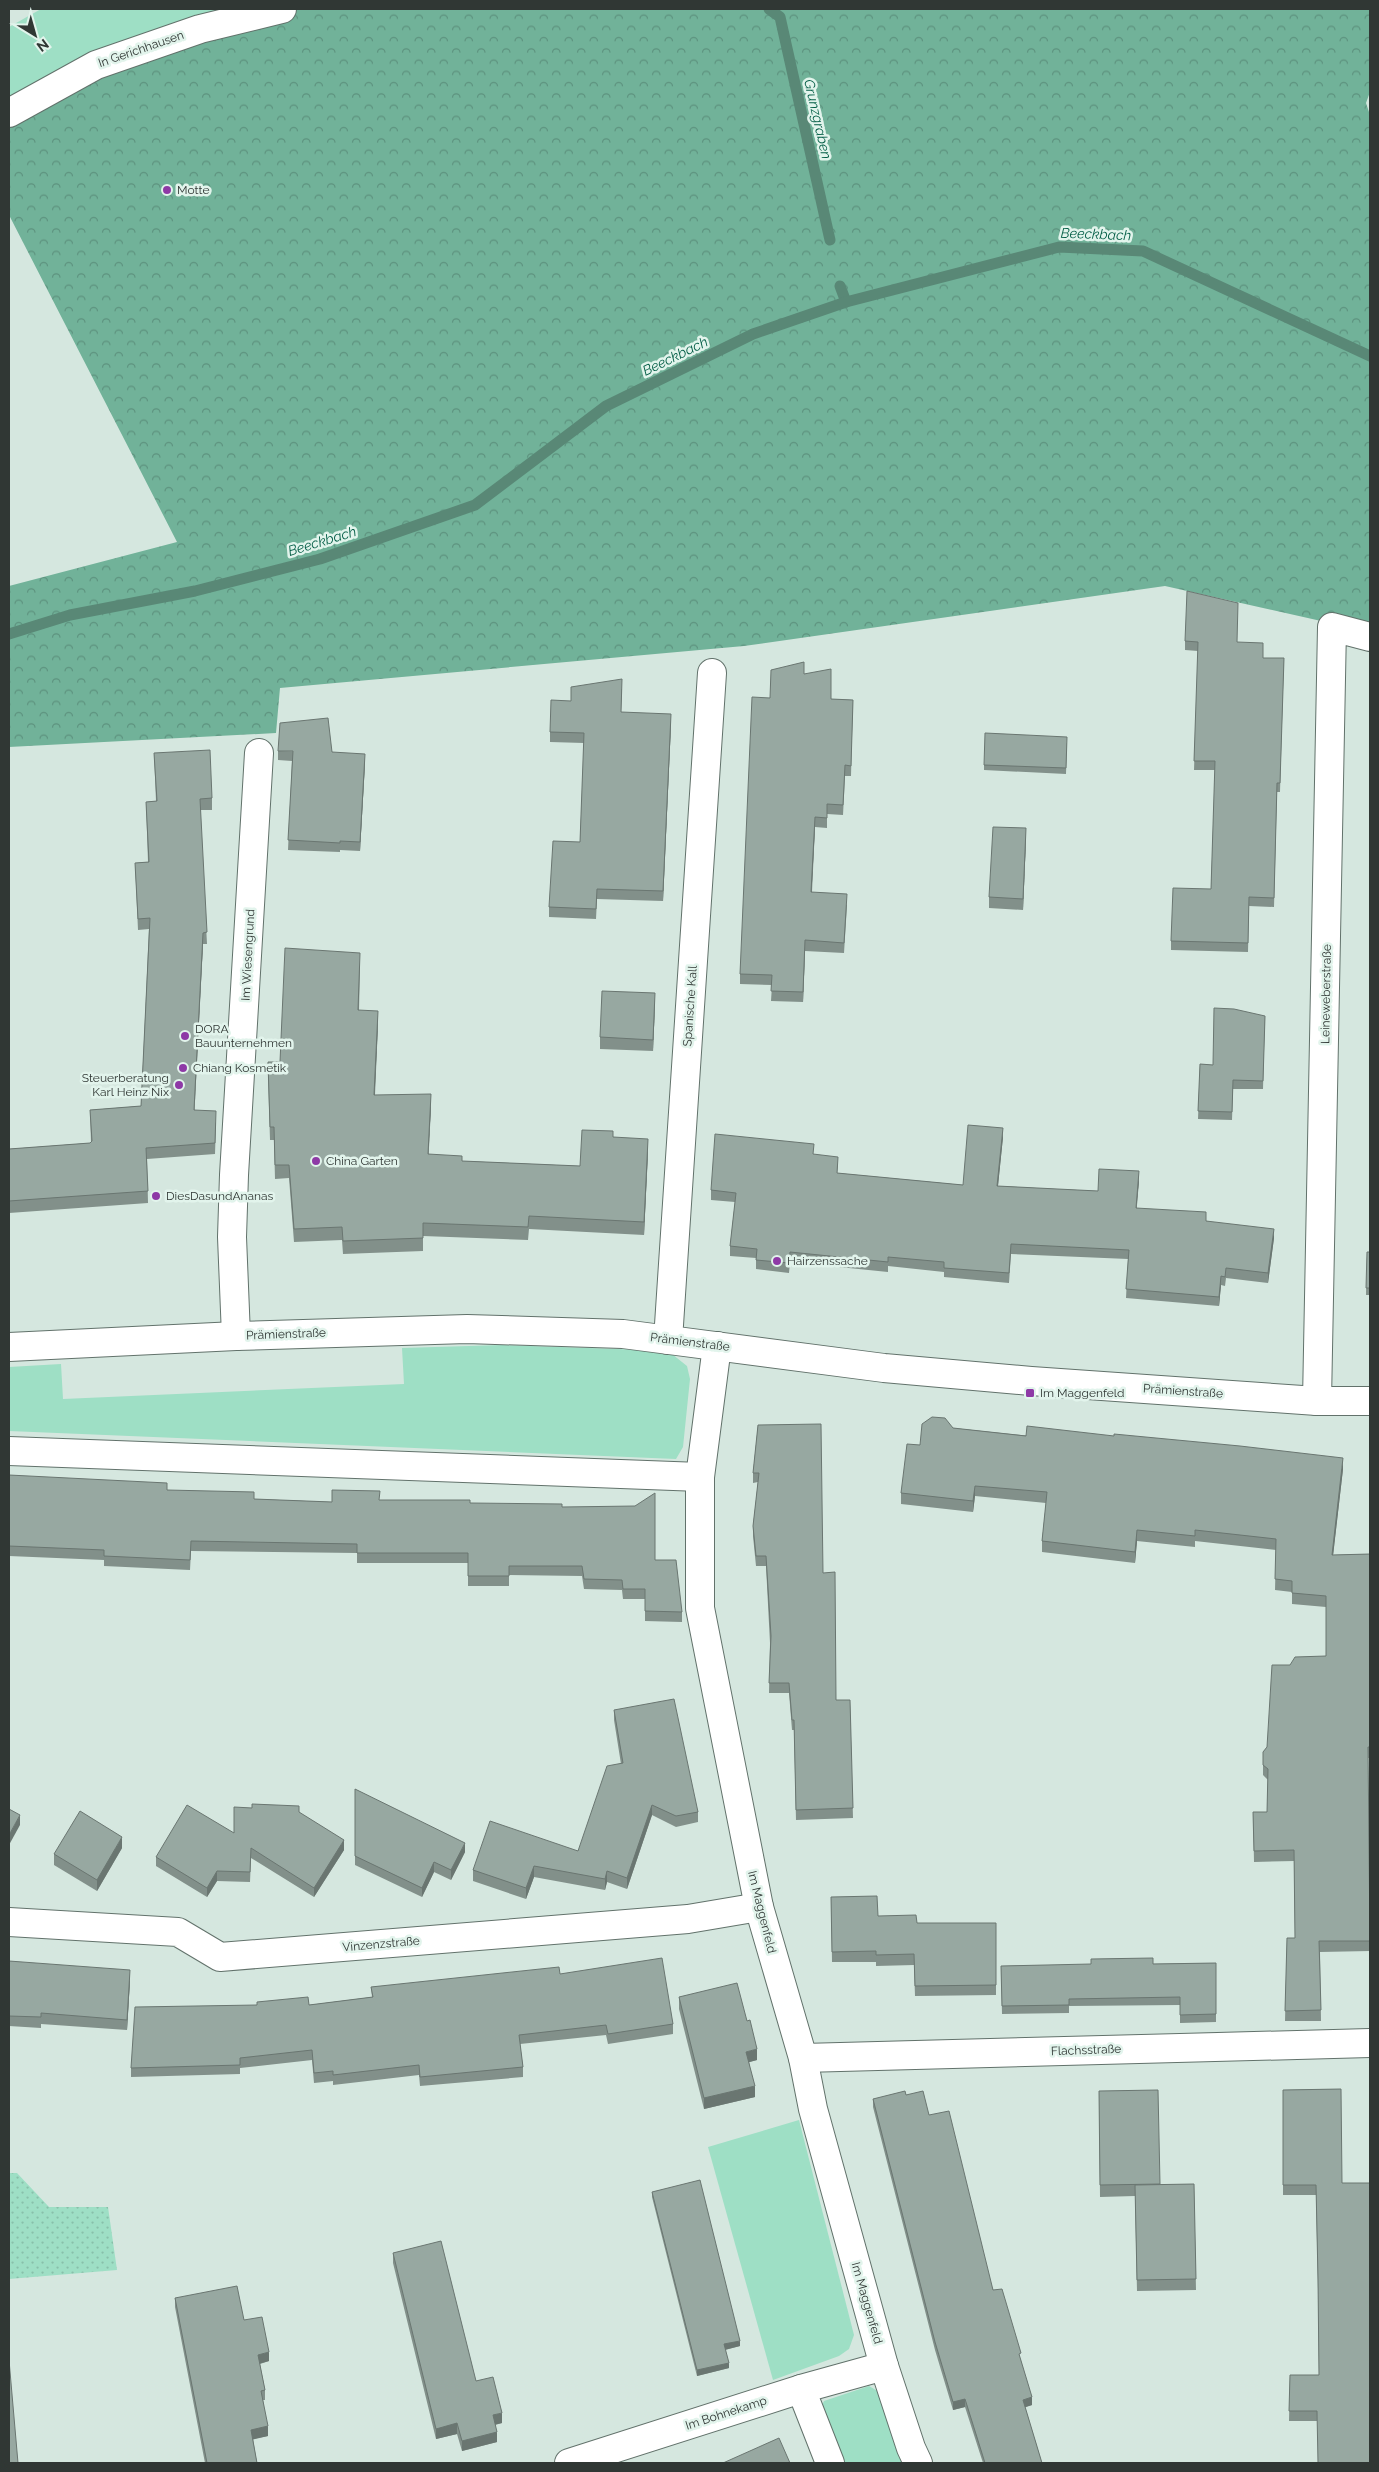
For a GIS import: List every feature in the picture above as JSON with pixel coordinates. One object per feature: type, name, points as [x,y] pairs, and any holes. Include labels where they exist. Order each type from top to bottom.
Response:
[{"type":"street","name":"In Gerichhausen","points":[[9,113],[96,65],[200,29],[282,9]]},
{"type":"street","name":"Leineweberstraße","points":[[1317,1401],[1332,627],[1370,637]]},
{"type":"street","name":"Spanische Kall","points":[[668,1340],[712,673]]},
{"type":"street","name":"Im Wiesengrund","points":[[236,1336],[232,1237],[234,1175],[259,753]]},
{"type":"street","name":"Prämienstraße","points":[[9,1347],[236,1336],[467,1328],[623,1334],[884,1368],[1032,1381],[1317,1401],[1370,1401]]},
{"type":"street","name":"Im Maggenfeld","points":[[717,1346],[700,1477],[700,1608],[759,1907],[803,2058],[813,2108],[884,2366],[911,2448],[918,2463]]},
{"type":"street","points":[[9,1451],[700,1477]]},
{"type":"street","name":"Vinzenzstraße","points":[[9,1922],[178,1932],[220,1958],[688,1919],[759,1907]]},
{"type":"street","name":"Flachsstraße","points":[[803,2058],[1370,2043]]},
{"type":"street","name":"Im Bohnekamp","points":[[569,2463],[801,2389],[884,2366]]},
{"type":"street","points":[[801,2389],[830,2463]]},
{"type":"green space","points":[[41,9],[253,9],[9,104],[9,27]]},
{"type":"green space","points":[[253,9],[1370,9],[1370,92],[1366,103],[1370,115],[1370,632],[1165,586],[744,646],[280,688],[276,733],[9,747],[9,586],[177,542],[9,215],[9,104]]},
{"type":"green space","points":[[502,1345],[646,1350],[672,1354],[687,1366],[690,1379],[683,1447],[676,1459],[9,1431],[9,1367],[61,1364],[63,1399],[404,1384],[402,1348]]},
{"type":"green space","points":[[799,2120],[854,2335],[849,2349],[839,2356],[773,2380],[708,2147]]},
{"type":"green space","points":[[9,2173],[17,2173],[49,2207],[108,2207],[117,2270],[9,2279]]},
{"type":"green space","points":[[869,2386],[881,2393],[911,2463],[840,2463],[819,2412],[824,2401]]},
{"type":"building","points":[[1187,591],[1238,603],[1237,642],[1263,643],[1263,658],[1284,658],[1280,783],[1277,783],[1274,898],[1249,897],[1248,943],[1171,941],[1173,888],[1211,889],[1215,761],[1194,761],[1198,642],[1185,641]]},
{"type":"building","points":[[804,662],[804,674],[831,669],[831,699],[853,700],[851,766],[845,765],[843,805],[827,804],[827,818],[815,817],[811,892],[847,894],[844,943],[805,940],[803,992],[771,991],[772,975],[740,974],[752,697],[770,698],[771,670]]},
{"type":"building","points":[[622,679],[621,712],[671,714],[663,891],[597,889],[596,909],[549,907],[553,841],[580,842],[584,733],[550,732],[551,700],[571,701],[571,687]]},
{"type":"building","points":[[328,718],[332,752],[365,754],[360,842],[340,841],[340,843],[288,840],[293,751],[278,751],[280,723]]},
{"type":"building","points":[[985,733],[1067,737],[1066,768],[984,765]]},
{"type":"building","points":[[210,750],[212,798],[200,799],[207,932],[203,933],[194,1110],[216,1111],[215,1143],[146,1148],[148,1191],[9,1201],[9,1149],[90,1143],[92,1141],[90,1110],[141,1106],[150,918],[138,919],[135,863],[149,862],[146,802],[157,801],[154,753]]},
{"type":"building","points":[[993,827],[1026,828],[1023,899],[989,897]]},
{"type":"building","points":[[285,948],[360,953],[358,1010],[378,1011],[374,1095],[431,1094],[428,1154],[462,1156],[462,1161],[580,1166],[582,1130],[613,1131],[613,1137],[648,1139],[644,1222],[529,1216],[528,1227],[423,1223],[423,1238],[343,1241],[342,1227],[294,1229],[289,1165],[275,1165],[274,1127],[270,1127],[268,1062],[280,1062]]},
{"type":"building","points":[[602,991],[655,993],[653,1040],[600,1037]]},
{"type":"building","points":[[1214,1008],[1234,1009],[1265,1016],[1263,1081],[1233,1080],[1232,1112],[1198,1111],[1200,1064],[1213,1065]]},
{"type":"building","points":[[968,1125],[1003,1128],[997,1186],[1098,1191],[1099,1169],[1139,1171],[1136,1208],[1206,1212],[1206,1221],[1274,1229],[1268,1273],[1226,1268],[1225,1277],[1221,1276],[1219,1297],[1126,1289],[1129,1250],[1011,1244],[1009,1273],[944,1268],[944,1262],[888,1257],[888,1262],[790,1252],[789,1263],[756,1260],[757,1249],[730,1246],[736,1193],[711,1190],[715,1134],[814,1144],[813,1154],[838,1157],[837,1173],[963,1185]]},
{"type":"building","points":[[1367,1252],[1370,1252],[1370,1288],[1366,1288]]},
{"type":"building","points":[[932,1417],[945,1418],[953,1428],[1026,1436],[1027,1426],[1114,1436],[1114,1434],[1240,1446],[1343,1458],[1332,1555],[1370,1554],[1370,1747],[1368,1747],[1370,1941],[1319,1941],[1321,2010],[1285,2011],[1287,1938],[1295,1938],[1294,1850],[1254,1851],[1253,1812],[1267,1812],[1268,1769],[1263,1765],[1263,1752],[1267,1747],[1272,1665],[1290,1665],[1295,1657],[1326,1656],[1326,1596],[1292,1593],[1292,1581],[1275,1579],[1276,1539],[1195,1530],[1195,1536],[1137,1530],[1135,1552],[1042,1541],[1047,1492],[975,1486],[973,1501],[901,1493],[907,1444],[920,1445],[922,1424]]},
{"type":"building","points":[[821,1424],[823,1573],[835,1572],[836,1700],[850,1700],[853,1808],[796,1810],[794,1720],[792,1720],[789,1683],[769,1683],[771,1636],[766,1556],[756,1556],[753,1526],[759,1473],[753,1473],[758,1425]]},
{"type":"building","points":[[9,1475],[167,1483],[167,1490],[254,1492],[254,1499],[332,1502],[332,1490],[380,1491],[379,1500],[470,1500],[470,1503],[562,1504],[562,1507],[635,1506],[655,1493],[655,1560],[676,1560],[682,1612],[645,1611],[645,1589],[623,1589],[622,1580],[584,1579],[582,1566],[509,1566],[509,1576],[468,1576],[468,1553],[357,1553],[357,1544],[191,1541],[190,1560],[104,1556],[104,1550],[9,1546]]},
{"type":"building","points":[[674,1699],[698,1812],[676,1816],[652,1805],[627,1878],[607,1871],[605,1879],[534,1866],[526,1888],[473,1870],[490,1821],[578,1851],[607,1766],[623,1763],[614,1710]]},
{"type":"building","points":[[355,1789],[465,1843],[451,1870],[434,1862],[422,1888],[355,1856]]},
{"type":"building","points":[[252,1804],[299,1806],[299,1812],[344,1840],[314,1888],[251,1848],[250,1872],[217,1871],[207,1888],[156,1857],[187,1805],[234,1833],[234,1807],[252,1808]]},
{"type":"building","points":[[9,1809],[20,1815],[9,1835]]},
{"type":"building","points":[[80,1811],[122,1837],[97,1880],[54,1854]]},
{"type":"building","points":[[877,1896],[878,1916],[916,1915],[917,1923],[996,1923],[996,1985],[915,1986],[914,1954],[876,1955],[876,1951],[832,1952],[831,1897]]},
{"type":"building","points":[[662,1958],[673,2024],[608,2034],[606,2025],[519,2035],[523,2067],[420,2077],[419,2065],[333,2075],[333,2071],[314,2073],[312,2050],[240,2058],[240,2065],[131,2068],[135,2007],[257,2005],[257,2002],[308,1997],[309,2005],[373,1997],[371,1987],[559,1967],[560,1974]]},
{"type":"building","points":[[1153,1958],[1153,1964],[1216,1963],[1216,2014],[1180,2015],[1180,1997],[1069,1999],[1069,2005],[1002,2006],[1001,1966],[1091,1964],[1091,1959]]},
{"type":"building","points":[[9,1961],[130,1970],[127,2020],[41,2013],[41,2017],[9,2016]]},
{"type":"building","points":[[737,1983],[747,2021],[750,2020],[757,2049],[746,2052],[755,2086],[704,2098],[679,1997]]},
{"type":"building","points":[[1341,2089],[1342,2183],[1370,2183],[1370,2463],[1318,2463],[1317,2411],[1289,2411],[1290,2375],[1319,2375],[1318,2279],[1316,2185],[1283,2185],[1283,2090]]},
{"type":"building","points":[[1158,2090],[1160,2184],[1100,2185],[1099,2091]]},
{"type":"building","points":[[905,2091],[906,2095],[923,2091],[929,2115],[949,2111],[993,2290],[1002,2289],[1021,2353],[1019,2354],[1032,2397],[1023,2400],[1042,2463],[985,2463],[965,2399],[953,2402],[935,2342],[873,2099]]},
{"type":"building","points":[[700,2180],[740,2341],[724,2344],[729,2363],[697,2370],[652,2192]]},
{"type":"building","points":[[1194,2184],[1196,2279],[1137,2280],[1135,2185]]},
{"type":"building","points":[[441,2241],[476,2381],[493,2377],[502,2413],[493,2415],[497,2432],[462,2441],[457,2423],[436,2429],[393,2253]]},
{"type":"building","points":[[237,2286],[244,2320],[262,2317],[269,2352],[258,2355],[265,2390],[261,2391],[268,2426],[251,2430],[257,2463],[207,2463],[175,2298]]},
{"type":"building","points":[[9,2360],[18,2463],[9,2463]]},
{"type":"building","points":[[779,2438],[790,2463],[723,2463]]},
{"type":"waterway","name":"Grunzgraben","points":[[769,9],[780,17],[830,240]]},
{"type":"waterway","name":"Beeckbach","points":[[9,634],[70,615],[195,591],[320,559],[475,505],[606,406],[753,334],[846,302],[1059,247],[1143,251],[1370,356]]},
{"type":"waterway","name":"Grunzgraben","points":[[840,286],[846,302]]},
{"type":"place","name":"Motte","points":[[167,190]]},
{"type":"place","name":"DORA Bauunternehmen","points":[[185,1036]]},
{"type":"place","name":"Chiang Kosmetik","points":[[183,1068]]},
{"type":"place","name":"Steuerberatung Karl Heinz Nix","points":[[179,1085]]},
{"type":"place","name":"China Garten","points":[[316,1161]]},
{"type":"place","name":"DiesDasundAnanas","points":[[156,1196]]},
{"type":"place","name":"Hairzenssache","points":[[777,1261]]},
{"type":"place","name":"Im Maggenfeld","points":[[1030,1393]]}]
